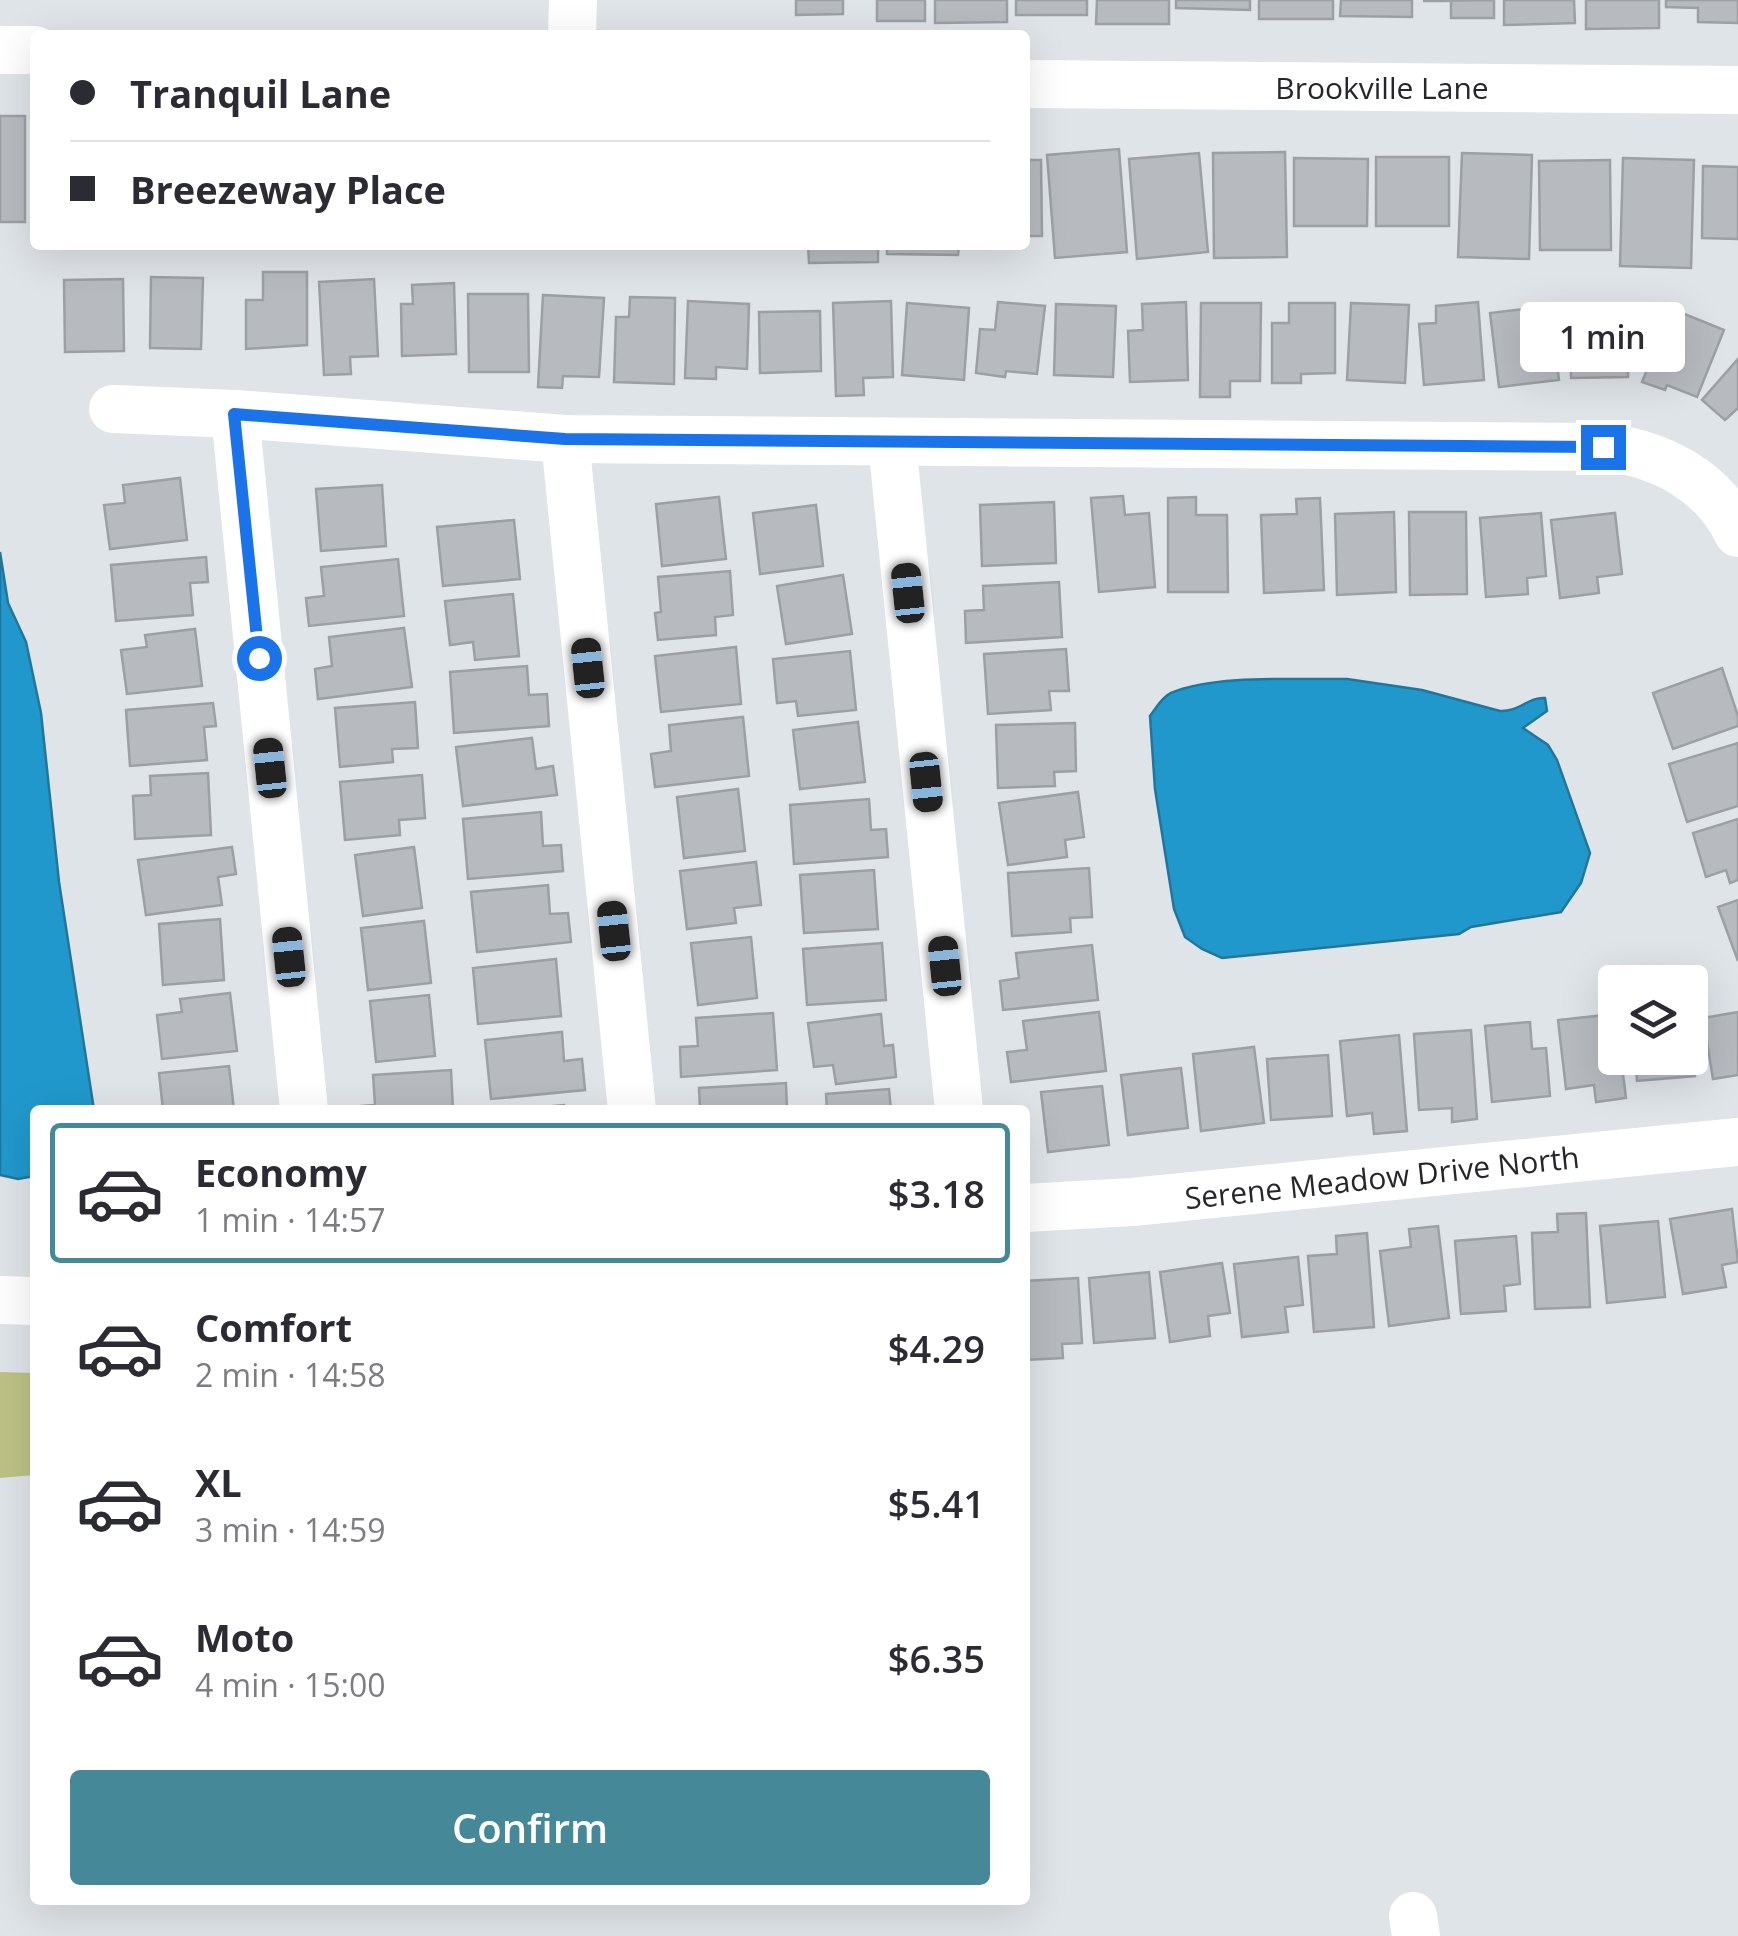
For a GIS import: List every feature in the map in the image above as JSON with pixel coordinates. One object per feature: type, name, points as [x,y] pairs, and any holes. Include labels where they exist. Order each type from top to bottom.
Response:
[{"type":"street","points":[[572,30],[573,0]]},
{"type":"street","points":[[0,50],[30,50]]},
{"type":"street","name":"Brookville Lane","points":[[1030,84],[1738,90]]},
{"type":"street","points":[[113,409],[234,414],[565,439],[1629,450],[1662,461],[1701,485],[1720,504],[1738,534]]},
{"type":"street","points":[[234,414],[303,1105]]},
{"type":"street","points":[[565,439],[632,1105]]},
{"type":"street","points":[[892,442],[958,1105]]},
{"type":"street","name":"Serene Meadow Drive North","points":[[1030,1208],[1152,1200],[1738,1142]]},
{"type":"street","points":[[0,1300],[30,1301]]},
{"type":"green space","points":[[0,1372],[30,1373],[30,1475],[0,1478]]},
{"type":"water","points":[[0,552],[8,603],[26,642],[41,713],[59,882],[93,1105],[30,1105],[30,1177],[0,1175]]},
{"type":"water","points":[[1347,679],[1422,690],[1500,711],[1545,698],[1547,711],[1523,728],[1548,745],[1557,760],[1590,853],[1581,883],[1561,912],[1471,927],[1459,934],[1222,958],[1185,937],[1174,909],[1155,789],[1150,716],[1171,693],[1210,683]]},
{"type":"building","points":[[796,0],[843,0],[843,14],[796,15]]},
{"type":"building","points":[[877,0],[925,0],[925,21],[877,21]]},
{"type":"building","points":[[935,0],[1007,0],[1007,22],[935,23]]},
{"type":"building","points":[[1016,0],[1087,0],[1087,15],[1016,15]]},
{"type":"building","points":[[1097,0],[1169,0],[1169,24],[1096,24]]},
{"type":"building","points":[[1176,0],[1250,0],[1250,10],[1176,8]]},
{"type":"building","points":[[1259,0],[1333,0],[1333,19],[1259,19]]},
{"type":"building","points":[[1341,0],[1412,0],[1412,17],[1340,16]]},
{"type":"building","points":[[1494,0],[1494,18],[1451,18],[1451,1],[1423,1]]},
{"type":"building","points":[[1504,0],[1574,0],[1575,23],[1504,25]]},
{"type":"building","points":[[1586,0],[1659,0],[1659,28],[1586,29]]},
{"type":"building","points":[[1666,0],[1738,0],[1738,23],[1698,22],[1698,8],[1666,7]]},
{"type":"building","points":[[0,116],[25,116],[25,222],[0,222]]},
{"type":"building","points":[[1119,149],[1127,252],[1055,258],[1047,155]]},
{"type":"building","points":[[1285,152],[1287,257],[1214,258],[1213,153]]},
{"type":"building","points":[[1199,153],[1208,252],[1137,259],[1129,159]]},
{"type":"building","points":[[1462,153],[1532,155],[1529,259],[1458,257]]},
{"type":"building","points":[[1376,157],[1449,157],[1449,226],[1376,226]]},
{"type":"building","points":[[1294,158],[1368,159],[1367,226],[1294,226]]},
{"type":"building","points":[[1623,158],[1694,160],[1691,268],[1620,266]]},
{"type":"building","points":[[1030,160],[1041,160],[1042,236],[1030,236]]},
{"type":"building","points":[[1610,160],[1611,250],[1540,250],[1539,161]]},
{"type":"building","points":[[1703,166],[1738,167],[1738,239],[1702,238]]},
{"type":"building","points":[[808,250],[878,250],[878,262],[809,263]]},
{"type":"building","points":[[887,250],[958,250],[958,255],[887,254]]},
{"type":"building","points":[[263,272],[307,272],[307,345],[246,349],[246,300],[263,300]]},
{"type":"building","points":[[151,277],[203,278],[201,349],[150,348]]},
{"type":"building","points":[[123,279],[124,351],[65,352],[64,280]]},
{"type":"building","points":[[374,279],[378,356],[350,357],[351,374],[324,375],[319,282]]},
{"type":"building","points":[[454,283],[456,354],[402,356],[401,304],[413,304],[412,285]]},
{"type":"building","points":[[468,294],[528,294],[529,372],[469,372]]},
{"type":"building","points":[[543,295],[604,298],[599,377],[563,376],[562,388],[538,387]]},
{"type":"building","points":[[630,297],[675,298],[674,384],[614,382],[616,317],[629,317]]},
{"type":"building","points":[[688,301],[749,304],[747,369],[716,367],[716,379],[685,378]]},
{"type":"building","points":[[891,301],[893,377],[863,378],[864,395],[836,396],[833,303]]},
{"type":"building","points":[[998,302],[1045,306],[1037,374],[1006,371],[1005,377],[976,373],[980,329],[995,330]]},
{"type":"building","points":[[1186,302],[1188,380],[1130,382],[1128,331],[1143,330],[1142,304]]},
{"type":"building","points":[[1478,302],[1484,380],[1424,385],[1419,324],[1436,323],[1436,306]]},
{"type":"building","points":[[907,303],[969,308],[964,380],[902,375]]},
{"type":"building","points":[[1201,303],[1261,303],[1260,381],[1230,381],[1230,397],[1200,397]]},
{"type":"building","points":[[1289,303],[1335,303],[1335,373],[1301,374],[1301,383],[1272,383],[1272,323],[1289,323]]},
{"type":"building","points":[[1351,303],[1409,305],[1405,383],[1347,380]]},
{"type":"building","points":[[1056,304],[1116,306],[1113,377],[1054,375]]},
{"type":"building","points":[[1550,306],[1559,380],[1499,387],[1490,313]]},
{"type":"building","points":[[1672,309],[1724,330],[1697,397],[1667,385],[1665,390],[1642,382]]},
{"type":"building","points":[[820,311],[821,371],[760,373],[759,312]]},
{"type":"building","points":[[1571,311],[1628,311],[1628,377],[1571,378]]},
{"type":"building","points":[[1738,359],[1738,408],[1725,420],[1702,400]]},
{"type":"building","points":[[180,478],[187,540],[110,549],[104,505],[125,503],[123,485]]},
{"type":"building","points":[[382,485],[386,546],[321,551],[316,489]]},
{"type":"building","points":[[1123,496],[1125,515],[1149,513],[1155,587],[1099,592],[1091,498]]},
{"type":"building","points":[[719,497],[726,559],[662,566],[656,504]]},
{"type":"building","points":[[1196,497],[1196,515],[1227,515],[1228,592],[1168,592],[1168,498]]},
{"type":"building","points":[[1320,498],[1324,590],[1264,593],[1261,515],[1297,514],[1296,499]]},
{"type":"building","points":[[1054,502],[1056,563],[982,566],[980,505]]},
{"type":"building","points":[[816,505],[823,566],[760,574],[753,513]]},
{"type":"building","points":[[1394,512],[1396,592],[1337,595],[1335,514]]},
{"type":"building","points":[[1409,512],[1466,512],[1467,594],[1410,595]]},
{"type":"building","points":[[1541,513],[1546,576],[1527,578],[1528,594],[1486,597],[1480,518]]},
{"type":"building","points":[[1615,513],[1622,574],[1597,577],[1599,593],[1560,598],[1551,520]]},
{"type":"building","points":[[514,520],[520,579],[443,586],[437,527]]},
{"type":"building","points":[[206,557],[208,582],[190,583],[193,615],[116,621],[111,565]]},
{"type":"building","points":[[398,559],[404,616],[309,626],[306,598],[324,596],[321,567]]},
{"type":"building","points":[[730,571],[733,615],[715,617],[716,635],[658,640],[658,577]]},
{"type":"building","points":[[843,575],[852,634],[786,644],[777,586]]},
{"type":"building","points":[[1059,582],[1062,637],[966,643],[965,611],[984,610],[983,586]]},
{"type":"building","points":[[513,594],[519,656],[475,660],[473,642],[450,645],[445,601]]},
{"type":"building","points":[[404,628],[412,687],[318,699],[315,669],[332,666],[329,637]]},
{"type":"building","points":[[195,629],[202,686],[127,694],[121,650],[147,647],[145,635]]},
{"type":"building","points":[[736,647],[741,704],[661,712],[655,656]]},
{"type":"building","points":[[1066,649],[1069,691],[1049,691],[1051,710],[988,714],[984,654]]},
{"type":"building","points":[[850,651],[856,710],[798,716],[796,701],[777,703],[773,659]]},
{"type":"building","points":[[527,666],[529,695],[547,694],[549,726],[454,733],[450,672]]},
{"type":"building","points":[[1722,668],[1738,726],[1673,749],[1653,693]]},
{"type":"building","points":[[415,702],[418,748],[392,749],[393,762],[340,767],[335,708]]},
{"type":"building","points":[[213,703],[216,726],[204,727],[207,760],[130,766],[126,710]]},
{"type":"building","points":[[743,717],[749,776],[655,787],[651,754],[671,751],[669,725]]},
{"type":"building","points":[[858,722],[865,782],[800,789],[793,730]]},
{"type":"building","points":[[1075,723],[1076,771],[1054,772],[1055,786],[998,788],[996,725]]},
{"type":"building","points":[[532,738],[536,769],[553,766],[557,795],[463,806],[456,747]]},
{"type":"building","points":[[1738,743],[1738,806],[1687,822],[1669,764]]},
{"type":"building","points":[[208,773],[211,835],[135,839],[133,796],[151,795],[150,776]]},
{"type":"building","points":[[422,775],[425,818],[399,820],[400,835],[345,840],[340,782]]},
{"type":"building","points":[[738,789],[745,851],[684,858],[677,797]]},
{"type":"building","points":[[1078,792],[1084,837],[1065,840],[1067,857],[1008,865],[999,803]]},
{"type":"building","points":[[869,799],[871,830],[886,829],[888,857],[794,864],[790,805]]},
{"type":"building","points":[[541,812],[543,846],[561,845],[563,871],[468,879],[463,819]]},
{"type":"building","points":[[1738,819],[1738,880],[1730,883],[1726,870],[1706,877],[1693,833]]},
{"type":"building","points":[[232,847],[236,874],[218,877],[222,905],[146,915],[138,860]]},
{"type":"building","points":[[414,847],[422,908],[363,916],[355,855]]},
{"type":"building","points":[[756,862],[761,905],[734,908],[736,923],[687,929],[680,871]]},
{"type":"building","points":[[1089,868],[1092,917],[1070,918],[1071,932],[1012,936],[1008,873]]},
{"type":"building","points":[[874,870],[878,929],[804,933],[800,875]]},
{"type":"building","points":[[548,885],[550,914],[568,913],[571,942],[477,952],[471,892]]},
{"type":"building","points":[[1738,900],[1738,961],[1718,907]]},
{"type":"building","points":[[220,919],[224,980],[163,985],[159,924]]},
{"type":"building","points":[[424,921],[431,983],[368,990],[361,928]]},
{"type":"building","points":[[751,937],[757,998],[698,1005],[691,943]]},
{"type":"building","points":[[882,943],[886,1000],[807,1005],[803,949]]},
{"type":"building","points":[[1092,945],[1098,1000],[1003,1010],[1000,981],[1019,978],[1016,953]]},
{"type":"building","points":[[556,959],[561,1016],[478,1024],[473,968]]},
{"type":"building","points":[[230,993],[237,1051],[162,1059],[157,1015],[182,1012],[180,999]]},
{"type":"building","points":[[429,995],[435,1056],[376,1062],[370,1001]]},
{"type":"building","points":[[1099,1012],[1106,1071],[1011,1082],[1007,1052],[1027,1050],[1023,1021]]},
{"type":"building","points":[[1738,1012],[1738,1075],[1713,1079],[1708,1017]]},
{"type":"building","points":[[773,1013],[777,1070],[681,1077],[680,1047],[698,1046],[696,1018]]},
{"type":"building","points":[[881,1014],[884,1046],[893,1045],[896,1077],[836,1084],[833,1065],[814,1067],[808,1023]]},
{"type":"building","points":[[1598,1016],[1598,1075],[1623,1075],[1626,1098],[1596,1102],[1594,1085],[1566,1089],[1558,1020]]},
{"type":"building","points":[[1530,1022],[1532,1049],[1546,1048],[1550,1096],[1492,1102],[1485,1026]]},
{"type":"building","points":[[1471,1030],[1477,1119],[1452,1122],[1452,1108],[1419,1110],[1414,1034]]},
{"type":"building","points":[[562,1032],[564,1061],[582,1059],[585,1090],[491,1099],[485,1040]]},
{"type":"building","points":[[1399,1035],[1407,1131],[1374,1134],[1372,1113],[1347,1116],[1340,1041]]},
{"type":"building","points":[[1254,1047],[1264,1123],[1201,1131],[1193,1054]]},
{"type":"building","points":[[1328,1055],[1332,1116],[1271,1120],[1267,1059]]},
{"type":"building","points":[[229,1066],[233,1105],[162,1105],[159,1073]]},
{"type":"building","points":[[1181,1068],[1188,1128],[1128,1135],[1121,1075]]},
{"type":"building","points":[[451,1070],[453,1105],[375,1105],[373,1075]]},
{"type":"building","points":[[1636,1075],[1695,1075],[1695,1076],[1637,1081]]},
{"type":"building","points":[[786,1083],[787,1105],[700,1105],[699,1088]]},
{"type":"building","points":[[1102,1086],[1109,1145],[1048,1152],[1041,1092]]},
{"type":"building","points":[[889,1089],[891,1105],[827,1105],[826,1094]]},
{"type":"building","points":[[1732,1209],[1738,1262],[1722,1265],[1726,1287],[1683,1294],[1670,1219]]},
{"type":"building","points":[[1586,1213],[1590,1307],[1535,1309],[1532,1233],[1558,1232],[1557,1214]]},
{"type":"building","points":[[1658,1221],[1665,1297],[1607,1303],[1600,1226]]},
{"type":"building","points":[[1438,1226],[1449,1318],[1389,1326],[1380,1251],[1411,1247],[1409,1229]]},
{"type":"building","points":[[1367,1233],[1374,1327],[1314,1332],[1308,1256],[1337,1254],[1336,1236]]},
{"type":"building","points":[[1516,1236],[1520,1284],[1504,1286],[1506,1311],[1461,1314],[1455,1241]]},
{"type":"building","points":[[1298,1257],[1303,1305],[1285,1307],[1288,1332],[1242,1337],[1234,1264]]},
{"type":"building","points":[[1222,1263],[1230,1313],[1208,1316],[1210,1336],[1170,1342],[1160,1272]]},
{"type":"building","points":[[1149,1272],[1155,1338],[1094,1343],[1089,1278]]},
{"type":"building","points":[[1078,1278],[1082,1343],[1062,1344],[1063,1358],[1030,1360],[1030,1281]]},
{"type":"route","points":[[259,658],[234,414],[565,439],[1603,447]]}]
